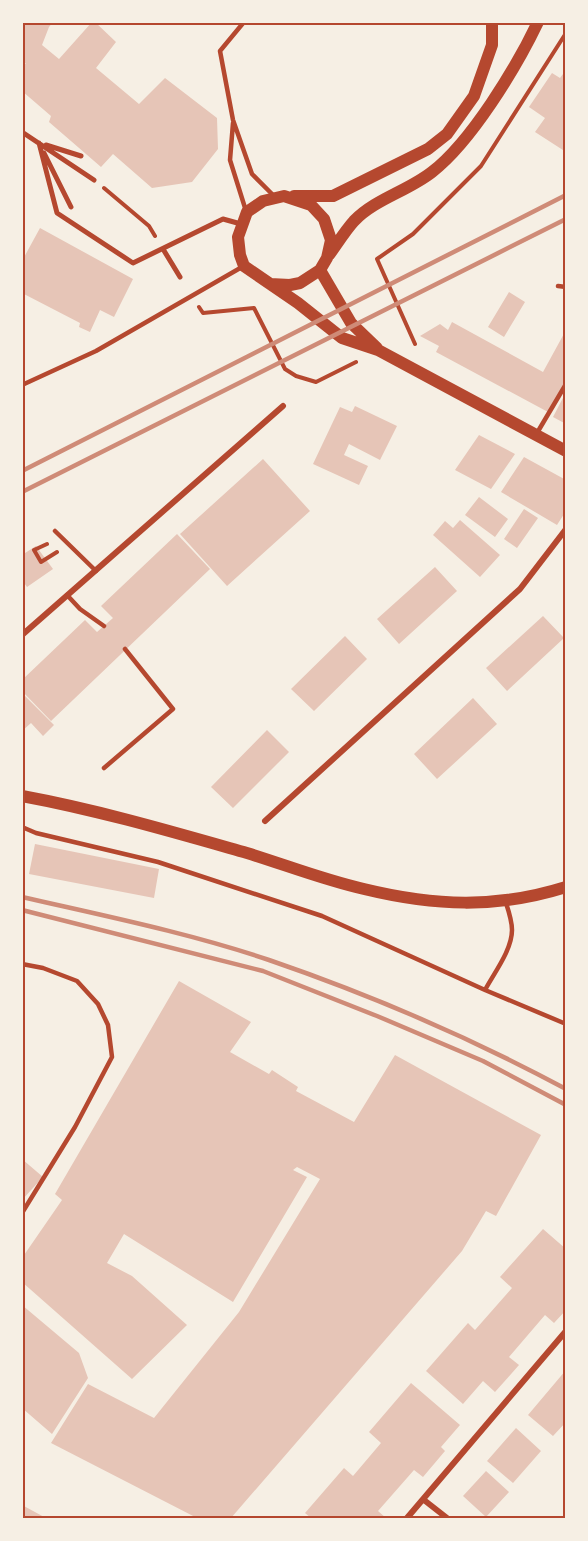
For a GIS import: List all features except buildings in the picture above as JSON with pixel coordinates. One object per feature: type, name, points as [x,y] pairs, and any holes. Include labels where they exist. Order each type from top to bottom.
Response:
[{"type":"main road","points":[[492,22],[492,45],[474,96],[447,134],[428,149],[333,196],[280,197],[263,201],[247,212],[241,224],[238,237],[240,255],[244,266],[298,303],[342,338],[378,350],[566,451]]},
{"type":"main road","points":[[270,284],[300,283],[320,270],[355,220],[385,199],[431,173],[456,149],[492,100],[526,47],[538,22]]},
{"type":"main road","points":[[280,197],[311,205],[324,219],[331,240],[327,258]]},
{"type":"main road","points":[[320,270],[351,323],[378,350]]},
{"type":"main road","points":[[22,796],[65,804],[224,847],[363,889],[427,901],[473,903],[505,900],[534,897],[566,887]]},
{"type":"street","points":[[22,132],[94,180]]},
{"type":"street","points":[[39,143],[81,156]]},
{"type":"street","points":[[39,143],[71,207]]},
{"type":"street","points":[[39,143],[57,213],[133,263],[223,219],[241,224]]},
{"type":"street","points":[[163,249],[180,277]]},
{"type":"street","points":[[22,634],[283,406]]},
{"type":"street","points":[[265,821],[520,588],[566,529]]},
{"type":"street","points":[[406,1518],[424,1500],[566,1331]]},
{"type":"street","points":[[424,1500],[447,1518]]},
{"type":"lane","points":[[244,22],[220,51],[233,120],[252,174],[280,197]]},
{"type":"lane","points":[[233,120],[230,160],[247,212]]},
{"type":"lane","points":[[22,385],[96,351],[244,266]]},
{"type":"lane","points":[[558,286],[566,287]]},
{"type":"lane","points":[[536,435],[566,384]]},
{"type":"lane","points":[[55,531],[96,571]]},
{"type":"lane","points":[[67,595],[80,609],[104,626]]},
{"type":"lane","points":[[104,768],[173,709],[125,650]]},
{"type":"lane","points":[[22,826],[36,833],[158,862],[311,912],[566,1024]]},
{"type":"lane","points":[[485,990],[503,957],[512,933],[512,922],[505,900]]},
{"type":"lane","points":[[22,964],[43,968],[77,981],[98,1004],[108,1025],[112,1056],[75,1127],[22,1213]]},
{"type":"path","points":[[415,344],[377,259],[413,234],[481,166],[566,33]]},
{"type":"path","points":[[94,180],[148,226],[163,249]]},
{"type":"path","points":[[203,313],[254,308],[285,369],[296,376],[316,382],[378,350]]},
{"type":"path","points":[[34,550],[47,544]]},
{"type":"path","points":[[34,550],[41,552]]},
{"type":"path","points":[[34,550],[41,562],[47,558]]},
{"type":"railway","points":[[22,471],[566,195]]},
{"type":"railway","points":[[22,492],[566,219]]},
{"type":"railway","points":[[22,897],[178,933],[269,960],[420,1018],[566,1089]]},
{"type":"railway","points":[[22,910],[263,971],[483,1061],[566,1105]]}]
